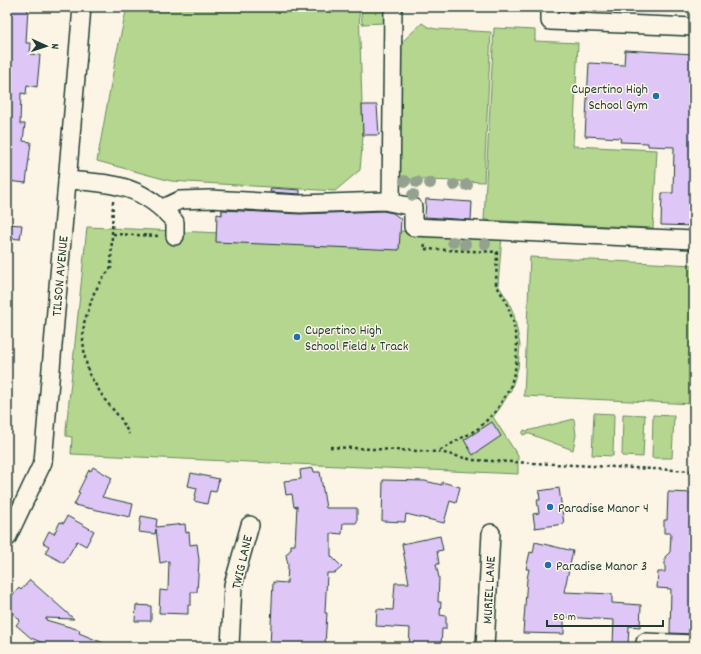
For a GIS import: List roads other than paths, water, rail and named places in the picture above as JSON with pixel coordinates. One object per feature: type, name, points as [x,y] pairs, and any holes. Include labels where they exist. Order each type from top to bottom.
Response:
[{"type":"street","name":"TILSON AVENUE","points":[[7,538],[43,462],[82,7]]},
{"type":"street","points":[[391,202],[393,7]]},
{"type":"street","points":[[550,14],[694,27]]},
{"type":"street","points":[[67,180],[120,186],[137,192],[163,208],[175,222],[175,236]]},
{"type":"street","points":[[163,208],[180,200],[210,199],[300,204],[384,200],[413,207],[413,227],[694,240]]},
{"type":"street","name":"TWIG LANE","points":[[230,647],[233,585],[250,525]]},
{"type":"street","name":"MURIEL LANE","points":[[485,647],[491,534]]},
{"type":"street","points":[[645,642],[694,644]]},
{"type":"place","name":"Cupertino High School Gym","points":[[656,96]]},
{"type":"place","name":"Cupertino High School Field & Track","points":[[297,337]]},
{"type":"place","name":"Paradise Manor 4","points":[[550,507]]},
{"type":"place","name":"Paradise Manor 3","points":[[548,565]]}]
